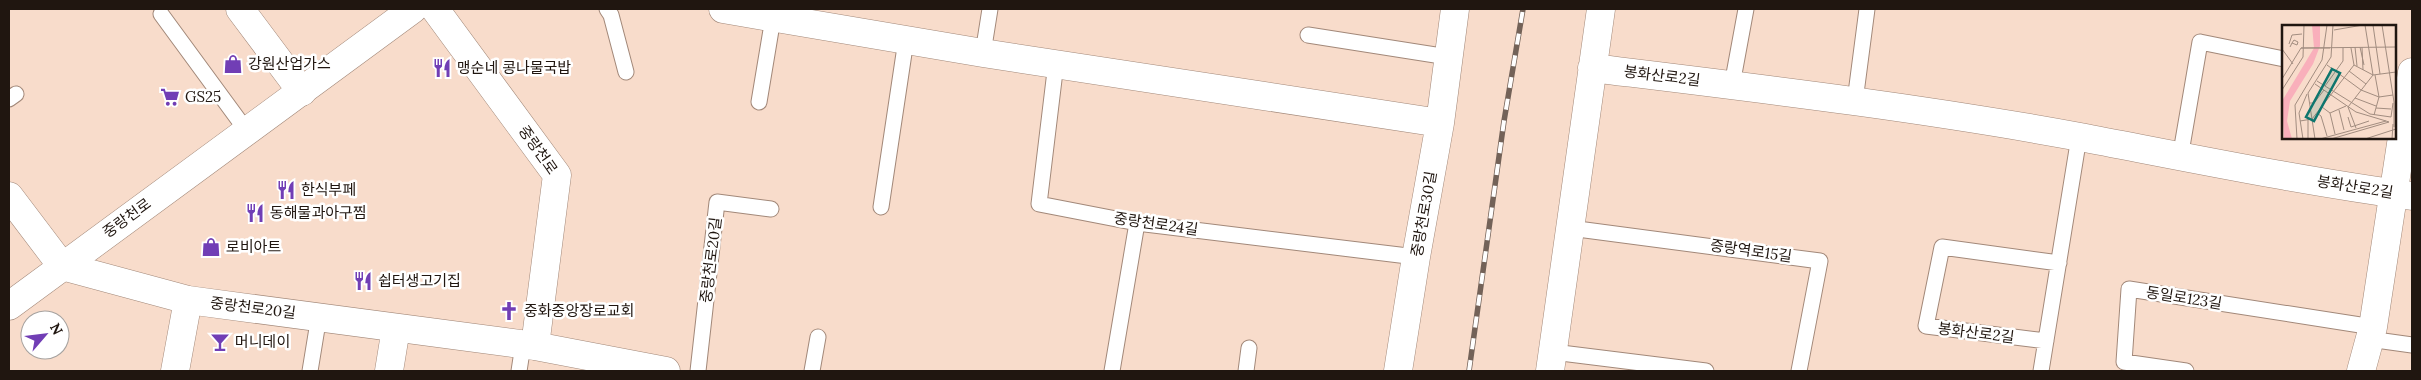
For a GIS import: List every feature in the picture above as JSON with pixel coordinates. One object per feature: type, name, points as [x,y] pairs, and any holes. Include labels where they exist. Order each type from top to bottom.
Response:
[{"type":"street","points":[[240,9],[302,92]]},
{"type":"street","name":"중랑천로","points":[[9,306],[413,9]]},
{"type":"street","name":"중랑천로","points":[[435,9],[557,175],[526,354]]},
{"type":"street","points":[[723,9],[983,53],[1440,123]]},
{"type":"street","name":"중랑천로30길","points":[[1398,371],[1440,123],[1454,9]]},
{"type":"street","points":[[1551,361],[1600,9]]},
{"type":"street","name":"봉화산로2길","points":[[1592,68],[1855,101],[2079,137],[2180,158],[2403,195]]},
{"type":"street","points":[[2361,371],[2403,195],[2406,79]]},
{"type":"street","points":[[9,196],[62,266]]},
{"type":"street","name":"중랑천로20길","points":[[62,266],[188,300],[319,316],[396,328],[526,354],[666,371]]},
{"type":"street","name":"중랑천로20길","points":[[175,371],[188,300]]},
{"type":"street","points":[[389,371],[396,328]]},
{"type":"lane","points":[[607,9],[611,15],[626,72]]},
{"type":"lane","points":[[983,53],[990,9]]},
{"type":"lane","points":[[1732,85],[1746,9]]},
{"type":"lane","points":[[1855,101],[1867,9]]},
{"type":"lane","points":[[162,14],[246,130]]},
{"type":"lane","points":[[758,102],[773,18]]},
{"type":"lane","points":[[1308,34],[1448,57]]},
{"type":"lane","points":[[881,207],[906,40]]},
{"type":"lane","points":[[2180,158],[2200,42],[2282,58]]},
{"type":"lane","name":"중랑천로24길","points":[[1056,63],[1039,204],[1137,223],[1416,257]]},
{"type":"lane","points":[[2041,371],[2079,137]]},
{"type":"lane","name":"중랑천로20길","points":[[698,371],[717,202],[771,209]]},
{"type":"lane","points":[[1112,371],[1137,223]]},
{"type":"lane","name":"중랑역로15길","points":[[1570,228],[1820,261],[1799,371]]},
{"type":"lane","name":"봉화산로2길","points":[[2046,341],[1926,326],[1942,247],[2059,263]]},
{"type":"lane","name":"동일로123길","points":[[2186,371],[2124,362],[2129,289],[2371,333],[2412,345]]},
{"type":"lane","points":[[310,371],[319,316]]},
{"type":"lane","points":[[812,371],[818,337]]},
{"type":"lane","points":[[1246,371],[1249,348]]},
{"type":"lane","points":[[1551,361],[1706,371]]},
{"type":"railway","points":[[1469,371],[1504,121],[1523,9]]},
{"type":"place","name":"강원산업가스","points":[[233,64]]},
{"type":"place","name":"맹순네 콩나물국밥","points":[[442,68]]},
{"type":"place","name":"GS25","points":[[170,97]]},
{"type":"place","name":"한식부페","points":[[286,190]]},
{"type":"place","name":"동해물과아구찜","points":[[255,213]]},
{"type":"place","name":"로비아트","points":[[211,247]]},
{"type":"place","name":"쉽터생고기집","points":[[363,281]]},
{"type":"place","name":"중화중앙장로교회","points":[[509,311]]},
{"type":"place","name":"머니데이","points":[[220,342]]}]
